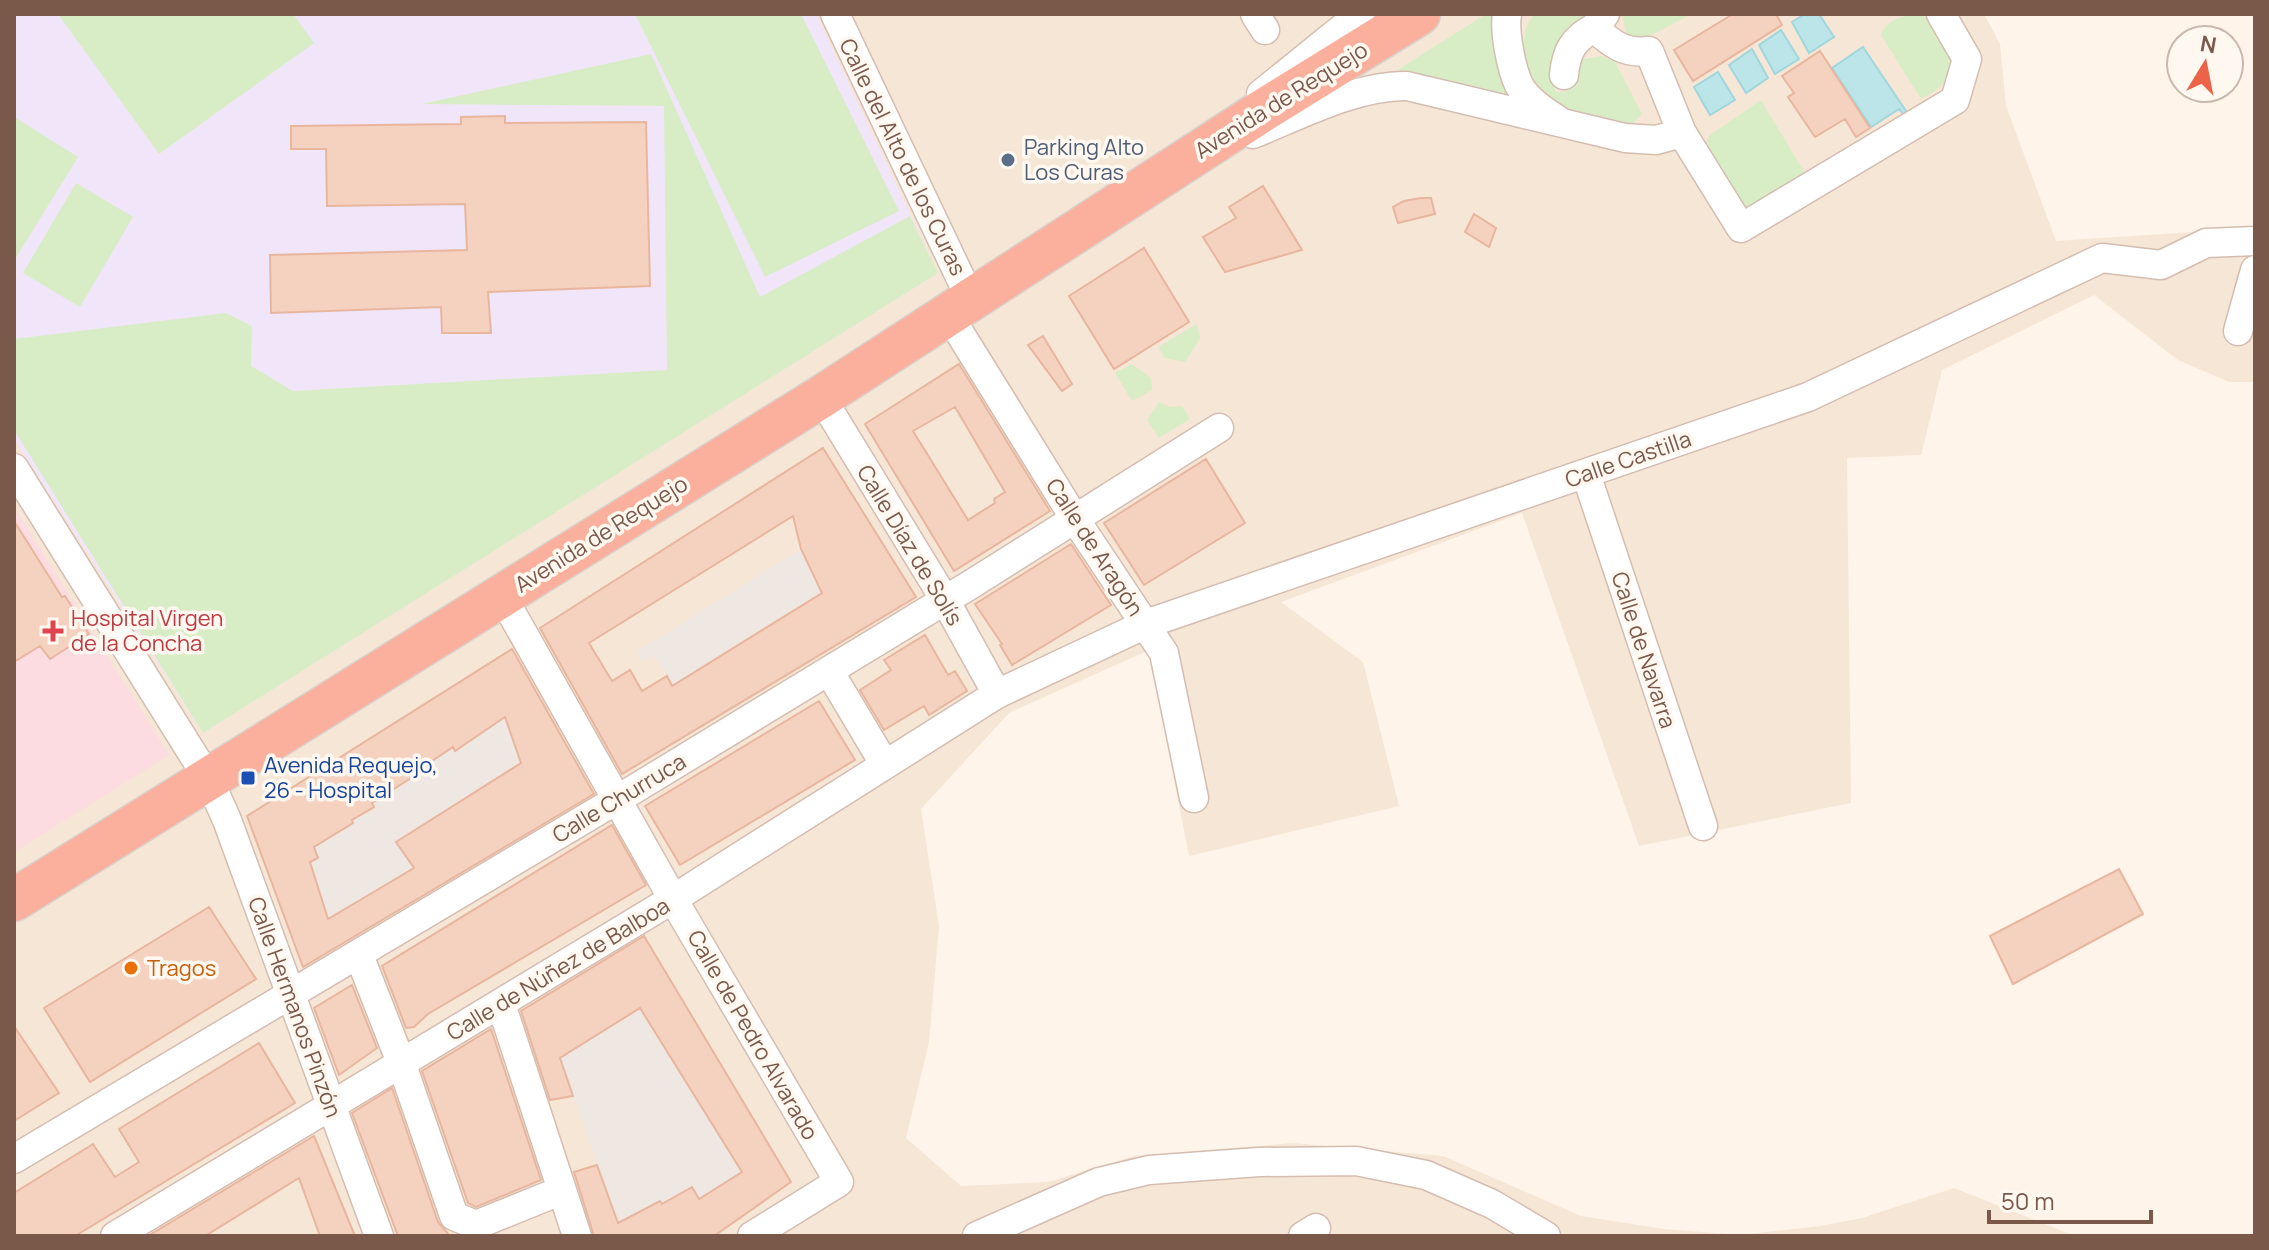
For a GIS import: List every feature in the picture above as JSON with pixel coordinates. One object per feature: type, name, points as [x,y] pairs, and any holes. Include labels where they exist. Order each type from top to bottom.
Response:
[{"type":"highway","name":"Avenida de Requejo","points":[[14,900],[821,397],[1185,161],[1419,14]]},
{"type":"street","points":[[1185,161],[1287,71],[1360,14]]},
{"type":"street","points":[[1507,14],[1504,27],[1519,85],[1536,105],[1565,125]]},
{"type":"street","points":[[1564,75],[1565,56],[1569,49],[1599,21],[1614,46],[1624,50],[1649,51],[1682,133],[1741,228],[1955,100],[1967,59],[1941,14]]},
{"type":"street","name":"Calle del Alto de los Curas","points":[[843,17],[960,307]]},
{"type":"street","name":"Avenida de Requejo","points":[[1185,161],[1361,92],[1387,86],[1407,86],[1565,125],[1641,140],[1669,138],[1682,133]]},
{"type":"street","name":"Calle Castilla","points":[[997,694],[1146,624],[1808,397],[2102,258],[2161,265],[2206,243],[2255,241]]},
{"type":"street","points":[[2238,331],[2255,270]]},
{"type":"street","name":"Calle de Aragón","points":[[960,307],[1075,519],[1164,653],[1194,798]]},
{"type":"street","name":"Calle Díaz de Solís","points":[[821,397],[945,600],[997,694]]},
{"type":"street","name":"Calle Churruca","points":[[14,1159],[292,996],[829,671],[1219,428]]},
{"type":"street","name":"Calle Hermanos Pinzón","points":[[14,468],[209,780],[227,820],[379,1236]]},
{"type":"street","name":"Calle de Navarra","points":[[1586,474],[1703,826]]},
{"type":"street","name":"Calle de Pedro Alvarado","points":[[502,596],[673,899],[839,1182],[752,1236]]},
{"type":"street","points":[[829,671],[885,765]]},
{"type":"street","name":"Calle de Núñez de Balboa","points":[[115,1236],[673,899],[997,694]]},
{"type":"street","points":[[359,955],[402,1065],[454,1216],[476,1225],[560,1191]]},
{"type":"street","points":[[501,1004],[577,1236]]},
{"type":"street","points":[[977,1236],[1099,1182],[1149,1170],[1259,1162],[1356,1161],[1426,1175],[1492,1204],[1546,1236]]},
{"type":"shaded area","points":[[14,14],[1984,14],[2000,44],[2006,106],[2056,241],[2255,228],[2255,382],[2229,382],[2178,360],[2094,295],[1942,370],[1921,455],[1847,458],[1851,803],[1639,846],[1522,513],[1281,602],[1363,662],[1399,806],[1189,856],[1149,650],[1009,713],[921,809],[939,926],[929,1042],[906,1138],[961,1186],[1048,1182],[1134,1156],[1293,1143],[1443,1156],[1581,1216],[1664,1229],[1739,1235],[1820,1226],[1862,1218],[1954,1188],[2075,1236],[14,1236]]},
{"type":"shaded area","points":[[14,14],[816,14],[938,273],[203,733],[14,439]]},
{"type":"shaded area","name":"Hospital Virgen de la Concha","points":[[14,507],[169,755],[14,852]]},
{"type":"shaded area","points":[[801,549],[822,593],[807,601],[815,615],[801,624],[792,610],[770,624],[778,638],[766,645],[757,632],[673,686],[654,655],[642,662],[636,652]]},
{"type":"shaded area","points":[[504,715],[521,763],[396,843],[416,871],[402,875],[377,890],[320,932],[296,867],[318,858],[314,847],[374,807],[370,800],[413,773],[416,777],[425,771],[423,766],[453,747],[456,752],[465,746],[463,741],[484,731]]},
{"type":"shaded area","points":[[640,1008],[742,1172],[699,1199],[660,1202],[620,1229],[560,1058]]},
{"type":"green space","points":[[58,14],[293,14],[314,43],[159,154]]},
{"type":"green space","points":[[635,14],[801,14],[899,211],[765,277]]},
{"type":"green space","points":[[1486,14],[1495,14],[1513,99],[1401,73],[1399,69]]},
{"type":"green space","points":[[1535,14],[1592,14],[1554,71],[1555,92],[1566,92],[1572,75],[1584,59],[1601,56],[1615,62],[1642,114],[1630,127],[1563,109],[1540,89],[1531,75],[1524,49],[1527,27]]},
{"type":"green space","points":[[1622,14],[1684,14],[1686,17],[1646,38],[1627,37]]},
{"type":"green space","points":[[1920,14],[1936,22],[1950,66],[1943,83],[1921,99],[1881,35],[1892,21]]},
{"type":"green space","points":[[651,54],[760,297],[910,216],[938,273],[203,733],[14,430],[14,339],[226,313],[252,326],[251,366],[293,391],[667,370],[664,106],[422,104]]},
{"type":"green space","points":[[1761,100],[1809,180],[1749,209],[1735,203],[1703,148],[1710,135]]},
{"type":"green space","points":[[16,118],[78,157],[14,261],[14,121]]},
{"type":"green space","points":[[76,183],[133,217],[80,307],[23,273]]},
{"type":"green space","points":[[1197,324],[1200,338],[1185,362],[1165,358],[1158,347]]},
{"type":"green space","points":[[1132,364],[1151,378],[1152,390],[1132,401],[1115,373]]},
{"type":"green space","points":[[1159,402],[1170,407],[1182,406],[1190,419],[1159,438],[1147,420]]},
{"type":"water","points":[[1805,14],[1819,14],[1834,37],[1809,53],[1792,22]]},
{"type":"water","points":[[1781,30],[1799,59],[1775,74],[1759,45]]},
{"type":"water","points":[[1863,47],[1908,114],[1905,116],[1899,109],[1871,127],[1832,68]]},
{"type":"water","points":[[1752,49],[1768,78],[1746,93],[1729,65]]},
{"type":"water","points":[[1718,72],[1735,100],[1710,115],[1694,87]]},
{"type":"building","points":[[1733,14],[1776,14],[1782,25],[1693,81],[1674,50]]},
{"type":"building","points":[[1820,51],[1870,128],[1856,137],[1845,119],[1815,137],[1788,97],[1794,93],[1782,76]]},
{"type":"building","points":[[505,116],[505,123],[646,122],[650,286],[488,292],[491,333],[442,333],[441,307],[271,313],[270,255],[467,250],[465,204],[327,206],[326,149],[291,149],[291,126],[461,124],[461,117]]},
{"type":"building","points":[[1263,186],[1302,250],[1225,272],[1203,237],[1236,218],[1229,207]]},
{"type":"building","points":[[1431,198],[1435,214],[1398,223],[1393,207]]},
{"type":"building","points":[[1474,214],[1496,228],[1489,247],[1465,232]]},
{"type":"building","points":[[1144,248],[1189,322],[1114,369],[1069,296]]},
{"type":"building","points":[[1043,336],[1072,384],[1062,391],[1028,345]]},
{"type":"building","points":[[959,364],[1050,511],[954,571],[865,424]],"holes":[[[955,407],[1005,492],[994,499],[995,503],[968,520],[913,431]]]},
{"type":"building","points":[[823,448],[916,597],[622,774],[540,628]],"holes":[[[793,516],[801,549],[822,593],[672,686],[667,676],[642,691],[630,670],[612,681],[589,643]]]},
{"type":"building","points":[[1206,459],[1245,523],[1144,585],[1104,523]]},
{"type":"building","points":[[14,521],[89,634],[50,659],[40,646],[14,662]]},
{"type":"building","points":[[1071,544],[1111,605],[1012,665],[975,604]]},
{"type":"building","points":[[925,635],[948,675],[955,671],[967,691],[929,715],[924,706],[884,730],[860,690],[891,670],[884,660]]},
{"type":"building","points":[[512,649],[594,794],[303,967],[247,816]],"holes":[[[505,717],[521,763],[396,842],[414,868],[328,919],[310,862],[318,858],[314,847],[353,823],[352,820],[374,807],[372,803],[425,769],[423,767],[453,747],[455,751]]]},
{"type":"building","points":[[819,701],[855,760],[680,865],[645,806]]},
{"type":"building","points":[[612,825],[646,885],[428,1014],[414,1027],[406,1028],[382,966]]},
{"type":"building","points":[[2119,869],[2143,914],[2013,984],[1990,936]]},
{"type":"building","points":[[209,907],[256,979],[90,1082],[44,1008]]},
{"type":"building","points":[[644,936],[791,1182],[714,1236],[594,1236],[574,1172],[597,1165],[618,1223],[692,1187],[699,1199],[742,1172],[640,1008],[560,1058],[573,1096],[550,1100],[521,1011]]},
{"type":"building","points":[[352,985],[377,1048],[339,1075],[314,1008]]},
{"type":"building","points":[[14,1026],[59,1093],[14,1121]]},
{"type":"building","points":[[491,1029],[541,1180],[476,1207],[468,1203],[422,1071]]},
{"type":"building","points":[[259,1043],[295,1103],[75,1236],[14,1236],[14,1193],[93,1144],[115,1177],[139,1162],[119,1129]]},
{"type":"building","points":[[392,1088],[438,1222],[450,1236],[398,1236],[352,1113]]},
{"type":"building","points":[[314,1136],[355,1236],[320,1236],[299,1178],[205,1236],[148,1236]]},
{"type":"place","name":"Parking Alto Los Curas","points":[[1008,160]]},
{"type":"place","name":"Hospital Virgen de la Concha","points":[[53,631]]},
{"type":"place","name":"Avenida Requejo, 26 - Hospital","points":[[248,778]]},
{"type":"place","name":"Tragos","points":[[131,968]]}]
